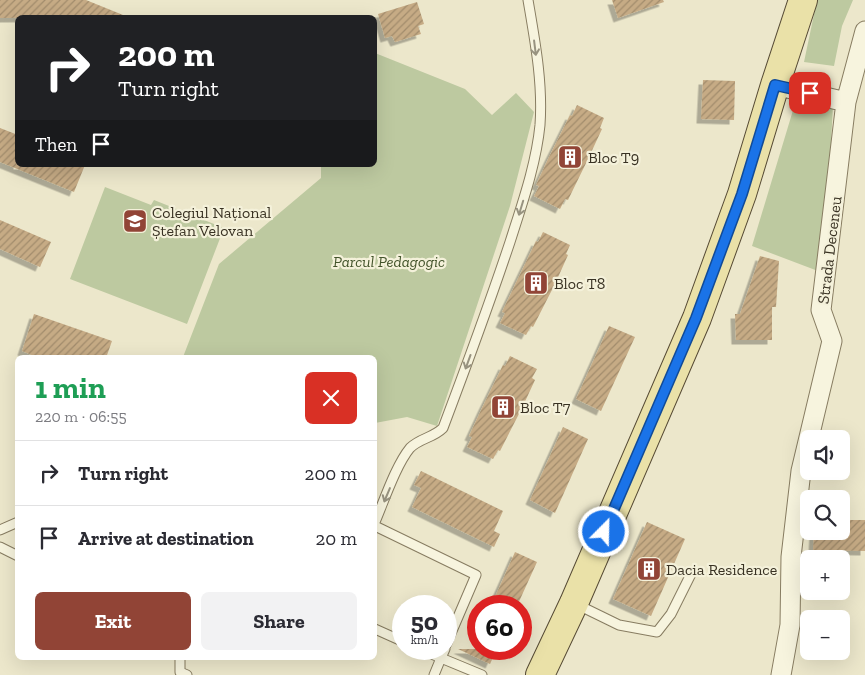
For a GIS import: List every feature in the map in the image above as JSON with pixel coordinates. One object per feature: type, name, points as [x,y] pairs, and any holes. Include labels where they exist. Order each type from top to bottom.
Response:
[{"type":"main road","points":[[775,85],[788,0]]},
{"type":"main road","points":[[540,675],[574,603],[696,318],[742,194],[803,0]]},
{"type":"street","name":"Strada Deceneu","points":[[781,675],[790,625],[791,558],[801,471],[832,341],[821,310],[846,102],[865,31]]},
{"type":"street","points":[[775,85],[846,102]]},
{"type":"lane","points":[[377,519],[398,468],[410,448],[420,440],[436,435],[443,428],[495,286],[536,158],[540,122],[540,89],[528,0]]},
{"type":"lane","points":[[0,530],[15,523]]},
{"type":"lane","points":[[377,525],[476,575],[457,619]]},
{"type":"lane","points":[[0,547],[15,554]]},
{"type":"lane","points":[[574,603],[619,625],[657,632],[671,614],[691,574]]},
{"type":"lane","points":[[377,630],[392,637]]},
{"type":"lane","points":[[180,660],[180,672],[187,675]]},
{"type":"lane","points":[[434,675],[440,660]]},
{"type":"lane","points":[[455,660],[482,675]]},
{"type":"green space","points":[[817,0],[853,0],[842,26],[834,66],[804,62]]},
{"type":"green space","name":"Parcul Pedagogic","points":[[377,54],[465,89],[492,115],[516,93],[534,112],[510,206],[437,426],[407,417],[377,423],[377,355],[184,355],[219,264],[321,178],[321,167],[377,167]]},
{"type":"green space","points":[[797,97],[833,106],[828,197],[818,271],[752,246]]},
{"type":"green space","points":[[105,187],[151,205],[154,200],[224,228],[187,324],[70,279]]},
{"type":"building","points":[[0,0],[86,0],[123,15],[15,15],[15,18],[0,18]]},
{"type":"building","points":[[612,0],[663,0],[664,2],[618,18]]},
{"type":"building","points":[[417,2],[424,24],[418,26],[421,34],[395,42],[392,36],[385,38],[378,14]]},
{"type":"building","points":[[703,80],[735,81],[734,120],[701,119]]},
{"type":"building","name":"Bloc T9","points":[[577,105],[604,118],[600,128],[602,129],[589,157],[568,200],[565,199],[560,209],[534,196],[539,186],[536,185],[549,157]]},
{"type":"building","points":[[0,128],[15,134],[15,167],[84,167],[74,192],[0,162]]},
{"type":"building","points":[[0,220],[51,242],[40,267],[0,249]]},
{"type":"building","name":"Bloc T8","points":[[543,232],[570,245],[566,254],[568,255],[555,284],[533,327],[531,326],[526,335],[500,323],[505,313],[502,312],[536,241],[538,242]]},
{"type":"building","points":[[760,256],[779,261],[776,307],[772,307],[772,340],[736,340],[735,314],[740,314]]},
{"type":"building","points":[[34,314],[112,341],[107,355],[32,355],[22,351]]},
{"type":"building","points":[[609,326],[635,337],[601,411],[576,399]]},
{"type":"building","name":"Bloc T7","points":[[510,356],[537,369],[532,378],[535,380],[522,408],[500,451],[498,450],[493,459],[467,447],[472,437],[469,436],[482,408],[503,365],[505,366]]},
{"type":"building","points":[[563,427],[588,439],[555,513],[530,500]]},
{"type":"building","points":[[421,471],[503,511],[494,531],[500,534],[494,547],[412,507],[421,488],[414,485]]},
{"type":"building","points":[[850,520],[865,520],[865,551],[813,550],[814,540],[850,540]]},
{"type":"building","name":"Dacia Residence","points":[[647,522],[685,539],[651,616],[613,599]]},
{"type":"building","points":[[515,552],[537,562],[522,595],[496,595]]},
{"type":"building","points":[[458,649],[467,649],[467,653]]},
{"type":"building","points":[[481,660],[492,660],[490,664]]},
{"type":"place","name":"Bloc T9","points":[[570,157]]},
{"type":"place","name":"Colegiul Național Ștefan Velovan","points":[[135,221]]},
{"type":"place","name":"Bloc T8","points":[[536,283]]},
{"type":"place","name":"Bloc T7","points":[[503,407]]},
{"type":"place","name":"Dacia Residence","points":[[649,569]]},
{"type":"route","points":[[604,532],[696,318],[742,194],[775,85],[810,93]]}]
